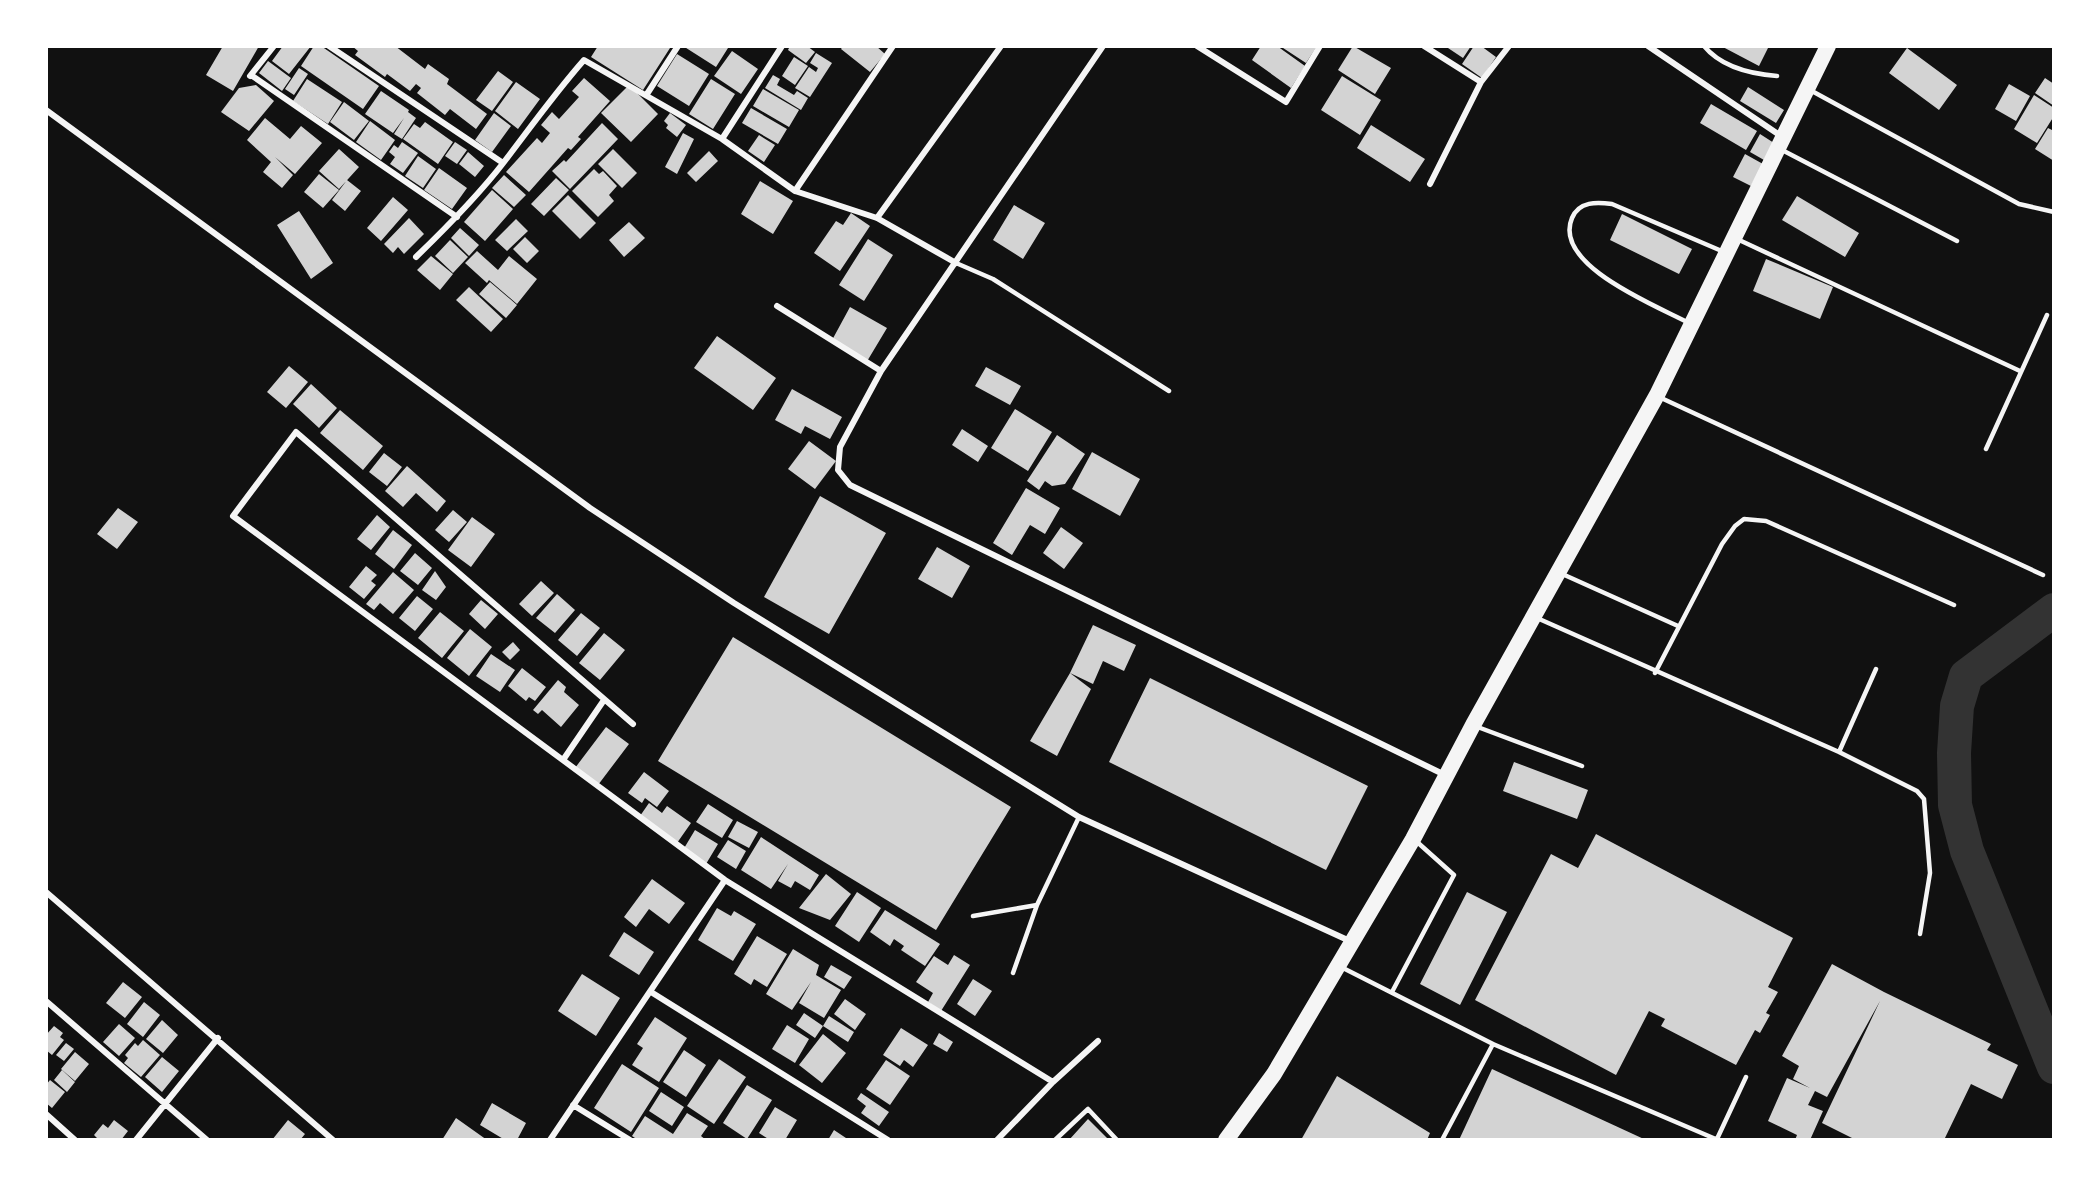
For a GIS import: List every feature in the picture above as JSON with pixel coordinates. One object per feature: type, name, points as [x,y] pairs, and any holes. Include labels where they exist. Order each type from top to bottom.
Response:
[{"type":"highway","points":[[1226,1140],[1274,1074],[1413,839],[1473,725],[1657,395],[1828,46]]},
{"type":"street","points":[[274,46],[249,76],[457,217]]},
{"type":"street","points":[[329,46],[503,164]]},
{"type":"street","points":[[647,94],[678,46]]},
{"type":"street","points":[[722,139],[782,46]]},
{"type":"street","points":[[795,191],[893,46]]},
{"type":"street","points":[[877,218],[1001,46]]},
{"type":"street","points":[[1103,46],[881,371],[840,447],[838,470],[850,485],[1446,776]]},
{"type":"street","points":[[1197,46],[1286,102],[1320,46]]},
{"type":"street","points":[[1424,46],[1481,82]]},
{"type":"street","points":[[1430,184],[1481,82],[1509,46]]},
{"type":"street","points":[[1648,46],[1782,143]]},
{"type":"street","points":[[416,257],[457,217],[503,164],[548,101],[584,60],[722,139],[795,191],[877,218],[956,263]]},
{"type":"street","points":[[46,110],[590,508],[734,603],[1079,817],[1352,943]]},
{"type":"street","points":[[777,306],[881,371]]},
{"type":"street","points":[[633,724],[296,432],[233,516],[725,880],[1053,1082]]},
{"type":"street","points":[[563,759],[604,700]]},
{"type":"street","points":[[550,1140],[725,880]]},
{"type":"street","points":[[46,892],[218,1038],[333,1140]]},
{"type":"street","points":[[651,992],[888,1140]]},
{"type":"street","points":[[46,1001],[207,1140]]},
{"type":"street","points":[[136,1140],[218,1038]]},
{"type":"street","points":[[997,1140],[1053,1082],[1098,1041]]},
{"type":"street","points":[[573,1105],[630,1140]]},
{"type":"street","points":[[46,1114],[75,1140]]},
{"type":"lane","points":[[1704,46],[1709,52],[1741,71],[1777,76]]},
{"type":"lane","points":[[1808,89],[2019,204],[2054,212]]},
{"type":"lane","points":[[1782,143],[1957,241]]},
{"type":"lane","points":[[1693,325],[1615,285],[1577,254],[1570,241],[1572,217],[1579,207],[1595,202],[1612,204],[1726,254]]},
{"type":"lane","points":[[1734,238],[2020,371]]},
{"type":"lane","points":[[956,263],[993,279],[1169,391]]},
{"type":"lane","points":[[1986,449],[2047,315]]},
{"type":"lane","points":[[1657,395],[2043,575]]},
{"type":"lane","points":[[1655,673],[1722,544],[1735,526],[1744,519],[1766,521],[1954,605]]},
{"type":"lane","points":[[1559,572],[1678,626]]},
{"type":"lane","points":[[1533,617],[1655,673],[1839,752],[1917,791],[1924,799],[1930,873],[1920,934]]},
{"type":"lane","points":[[1839,752],[1876,669]]},
{"type":"lane","points":[[1473,725],[1582,766]]},
{"type":"lane","points":[[1014,973],[1037,905],[1079,817]]},
{"type":"lane","points":[[1392,992],[1454,875],[1413,839]]},
{"type":"lane","points":[[973,916],[1037,905]]},
{"type":"lane","points":[[1339,966],[1493,1044],[1718,1139],[1746,1077]]},
{"type":"lane","points":[[1442,1140],[1493,1044]]},
{"type":"lane","points":[[1055,1140],[1088,1109],[1117,1140]]},
{"type":"building","points":[[223,46],[259,46],[233,91],[206,75]]},
{"type":"building","points":[[283,46],[311,46],[289,74],[272,61]]},
{"type":"building","points":[[314,46],[321,46],[379,86],[363,109],[301,66]]},
{"type":"building","points":[[352,46],[395,46],[425,69],[428,64],[449,79],[447,84],[487,114],[476,129],[450,109],[445,115],[417,93],[421,88],[416,84],[410,91],[387,74],[385,77],[355,55],[358,51]]},
{"type":"building","points":[[598,46],[667,46],[670,48],[643,90],[591,57]]},
{"type":"building","points":[[683,46],[725,46],[728,48],[716,67]]},
{"type":"building","points":[[790,46],[807,46],[815,52],[806,63],[788,50]]},
{"type":"building","points":[[843,46],[876,46],[885,54],[870,72],[841,49]]},
{"type":"building","points":[[1261,46],[1277,46],[1305,66],[1291,88],[1252,60]]},
{"type":"building","points":[[1280,46],[1317,46],[1306,63]]},
{"type":"building","points":[[1353,46],[1391,68],[1375,94],[1338,70]]},
{"type":"building","points":[[1445,46],[1471,46],[1463,58]]},
{"type":"building","points":[[1474,46],[1481,46],[1496,57],[1482,78],[1462,64]]},
{"type":"building","points":[[1721,46],[1769,46],[1759,66]]},
{"type":"building","points":[[1907,48],[1957,85],[1939,110],[1889,73]]},
{"type":"building","points":[[732,51],[758,69],[741,94],[714,76]]},
{"type":"building","points":[[816,53],[832,63],[810,97],[795,88],[809,67],[816,72],[818,68],[810,63]]},
{"type":"building","points":[[677,54],[709,74],[689,106],[657,86]]},
{"type":"building","points":[[794,57],[808,66],[795,85],[782,76]]},
{"type":"building","points":[[268,61],[291,78],[282,91],[259,73]]},
{"type":"building","points":[[299,68],[308,74],[294,95],[285,89]]},
{"type":"building","points":[[498,71],[513,82],[492,111],[476,100]]},
{"type":"building","points":[[773,75],[780,79],[777,85],[794,95],[797,91],[808,98],[801,110],[765,88]]},
{"type":"building","points":[[1342,76],[1381,100],[1360,135],[1321,110]]},
{"type":"building","points":[[584,78],[610,101],[578,137],[581,139],[571,150],[568,148],[529,192],[506,172],[537,138],[542,143],[550,133],[541,125],[552,112],[559,119],[579,97],[572,91]]},
{"type":"building","points":[[2045,78],[2054,84],[2054,106],[2035,93]]},
{"type":"building","points":[[307,79],[342,102],[328,124],[293,101]]},
{"type":"building","points":[[711,79],[735,94],[713,129],[689,114]]},
{"type":"building","points":[[516,82],[540,99],[518,129],[495,111]]},
{"type":"building","points":[[2009,84],[2030,96],[2016,121],[1995,109]]},
{"type":"building","points":[[256,85],[274,101],[249,131],[221,112],[239,88]]},
{"type":"building","points":[[629,85],[658,114],[631,142],[601,113]]},
{"type":"building","points":[[1748,87],[1784,110],[1776,123],[1740,101]]},
{"type":"building","points":[[763,89],[799,110],[789,127],[753,106]]},
{"type":"building","points":[[381,91],[409,110],[408,112],[416,118],[402,139],[394,134],[404,118],[393,133],[365,114]]},
{"type":"building","points":[[2034,95],[2054,108],[2054,116],[2037,143],[2014,129]]},
{"type":"building","points":[[344,102],[369,121],[354,140],[330,122]]},
{"type":"building","points":[[1711,104],[1757,131],[1746,150],[1700,123]]},
{"type":"building","points":[[751,108],[787,129],[778,144],[742,123]]},
{"type":"building","points":[[494,113],[511,126],[492,152],[475,140]]},
{"type":"building","points":[[670,113],[686,125],[677,137],[666,128],[668,125],[664,121]]},
{"type":"building","points":[[265,118],[290,139],[301,126],[322,143],[295,174],[275,157],[293,175],[282,188],[263,172],[271,162],[247,140]]},
{"type":"building","points":[[370,121],[395,140],[381,160],[356,142]]},
{"type":"building","points":[[425,122],[453,142],[438,164],[403,139],[414,124],[420,128]]},
{"type":"building","points":[[602,123],[618,139],[570,189],[552,171],[564,160],[566,162]]},
{"type":"building","points":[[1371,125],[1425,159],[1410,182],[1357,148]]},
{"type":"building","points":[[2048,128],[2054,131],[2054,161],[2035,149]]},
{"type":"building","points":[[683,133],[694,139],[677,174],[665,167]]},
{"type":"building","points":[[1760,134],[1774,143],[1764,160],[1750,152]]},
{"type":"building","points":[[759,135],[775,145],[764,162],[748,151]]},
{"type":"building","points":[[402,142],[418,153],[403,173],[390,164],[395,157],[389,152],[394,145],[398,148]]},
{"type":"building","points":[[455,142],[467,150],[457,164],[445,156]]},
{"type":"building","points":[[339,149],[359,167],[339,189],[319,171]]},
{"type":"building","points":[[613,149],[637,173],[622,188],[598,164]]},
{"type":"building","points":[[709,151],[718,161],[696,182],[687,173]]},
{"type":"building","points":[[468,152],[484,166],[475,177],[459,164]]},
{"type":"building","points":[[1745,154],[1763,164],[1751,186],[1733,177]]},
{"type":"building","points":[[418,156],[436,169],[423,188],[405,176]]},
{"type":"building","points":[[439,168],[467,188],[452,209],[424,190]]},
{"type":"building","points":[[594,169],[599,174],[603,171],[617,186],[609,195],[614,201],[598,217],[572,191]]},
{"type":"building","points":[[319,174],[339,190],[323,208],[304,192]]},
{"type":"building","points":[[504,175],[526,195],[514,207],[492,188]]},
{"type":"building","points":[[556,178],[569,190],[544,216],[531,204]]},
{"type":"building","points":[[347,180],[361,191],[345,211],[332,200]]},
{"type":"building","points":[[760,181],[793,201],[773,234],[741,214]]},
{"type":"building","points":[[492,190],[513,209],[485,241],[464,222]]},
{"type":"building","points":[[568,195],[596,223],[580,239],[552,211]]},
{"type":"building","points":[[1797,196],[1859,233],[1845,257],[1782,220]]},
{"type":"building","points":[[393,197],[408,210],[381,241],[367,228]]},
{"type":"building","points":[[1014,205],[1045,223],[1023,259],[993,240]]},
{"type":"building","points":[[299,211],[333,263],[311,279],[277,225]]},
{"type":"building","points":[[851,213],[870,226],[840,271],[814,253],[836,221],[843,225]]},
{"type":"building","points":[[1622,214],[1692,249],[1679,274],[1610,240]]},
{"type":"building","points":[[409,218],[424,234],[404,254],[398,247],[393,253],[384,244]]},
{"type":"building","points":[[516,219],[528,231],[507,251],[495,240]]},
{"type":"building","points":[[629,222],[645,238],[624,257],[609,240]]},
{"type":"building","points":[[460,228],[479,245],[469,256],[451,238]]},
{"type":"building","points":[[525,237],[539,251],[527,263],[513,249]]},
{"type":"building","points":[[868,239],[893,255],[864,301],[839,285]]},
{"type":"building","points":[[450,240],[468,257],[453,273],[435,256]]},
{"type":"building","points":[[477,251],[498,270],[509,256],[537,279],[517,304],[489,280],[487,283],[465,263]]},
{"type":"building","points":[[431,256],[453,274],[440,290],[417,270]]},
{"type":"building","points":[[1766,259],[1833,287],[1820,319],[1753,291]]},
{"type":"building","points":[[490,282],[517,305],[506,318],[479,294]]},
{"type":"building","points":[[469,287],[503,319],[491,332],[456,300]]},
{"type":"building","points":[[850,307],[887,328],[866,363],[831,342]]},
{"type":"building","points":[[717,336],[776,378],[753,410],[694,368]]},
{"type":"building","points":[[289,366],[308,382],[286,408],[267,392]]},
{"type":"building","points":[[986,367],[1021,386],[1010,405],[975,386]]},
{"type":"building","points":[[311,384],[337,408],[319,428],[293,404]]},
{"type":"building","points":[[792,389],[842,417],[830,439],[805,426],[801,434],[775,420]]},
{"type":"building","points":[[1015,409],[1052,432],[1028,471],[991,448]]},
{"type":"building","points":[[340,410],[383,446],[363,470],[320,433]]},
{"type":"building","points":[[962,429],[988,446],[978,462],[952,445]]},
{"type":"building","points":[[1057,435],[1085,454],[1065,484],[1052,486],[1045,481],[1039,490],[1027,481]]},
{"type":"building","points":[[809,441],[836,461],[815,489],[788,469]]},
{"type":"building","points":[[1092,452],[1140,479],[1120,516],[1072,489]]},
{"type":"building","points":[[384,453],[402,467],[387,486],[369,472]]},
{"type":"building","points":[[407,466],[446,501],[437,512],[416,493],[403,507],[385,491]]},
{"type":"building","points":[[1026,488],[1060,508],[1045,534],[1030,525],[1012,555],[993,543]]},
{"type":"building","points":[[820,496],[886,533],[829,634],[764,597]]},
{"type":"building","points":[[118,508],[138,522],[117,549],[97,534]]},
{"type":"building","points":[[453,510],[467,522],[449,542],[435,530]]},
{"type":"building","points":[[377,515],[390,527],[371,550],[357,539]]},
{"type":"building","points":[[472,517],[495,534],[471,567],[448,550]]},
{"type":"building","points":[[1061,527],[1083,543],[1064,569],[1043,553]]},
{"type":"building","points":[[393,530],[412,545],[394,569],[375,554]]},
{"type":"building","points":[[937,547],[970,566],[952,598],[918,579]]},
{"type":"building","points":[[415,553],[432,568],[418,585],[400,571]]},
{"type":"building","points":[[366,566],[377,575],[371,581],[376,585],[364,599],[349,587]]},
{"type":"building","points":[[435,571],[446,587],[436,600],[422,590]]},
{"type":"building","points":[[393,572],[414,590],[393,614],[380,603],[374,610],[366,604]]},
{"type":"building","points":[[541,581],[554,593],[532,616],[519,604]]},
{"type":"building","points":[[557,594],[575,610],[555,633],[536,618]]},
{"type":"building","points":[[417,596],[433,609],[415,631],[399,618]]},
{"type":"building","points":[[481,600],[498,614],[485,629],[469,614]]},
{"type":"building","points":[[440,612],[464,631],[442,658],[418,638]]},
{"type":"building","points":[[581,613],[600,628],[577,656],[558,640]]},
{"type":"building","points":[[1093,625],[1136,645],[1124,671],[1103,661],[1093,684],[1070,673]]},
{"type":"building","points":[[470,629],[492,647],[469,676],[447,658]]},
{"type":"building","points":[[604,633],[625,650],[600,680],[579,663]]},
{"type":"building","points":[[733,637],[1011,807],[936,930],[658,761]]},
{"type":"building","points":[[513,642],[520,650],[510,660],[502,652]]},
{"type":"building","points":[[491,654],[515,670],[500,692],[476,676]]},
{"type":"building","points":[[522,668],[546,687],[535,701],[529,697],[526,701],[508,686]]},
{"type":"building","points":[[1070,673],[1091,689],[1057,756],[1030,741]]},
{"type":"building","points":[[1150,678],[1368,786],[1326,870],[1109,762]]},
{"type":"building","points":[[558,680],[566,687],[564,692],[579,705],[561,727],[542,710],[538,714],[533,710]]},
{"type":"building","points":[[606,727],[629,744],[598,785],[575,768]]},
{"type":"building","points":[[1514,762],[1588,790],[1577,819],[1503,791]]},
{"type":"building","points":[[644,772],[669,791],[657,807],[645,798],[642,803],[628,793]]},
{"type":"building","points":[[649,803],[662,813],[667,806],[691,823],[677,843],[640,816]]},
{"type":"building","points":[[708,804],[733,820],[722,838],[696,822]]},
{"type":"building","points":[[737,821],[758,832],[749,848],[728,837]]},
{"type":"building","points":[[695,830],[718,844],[706,864],[683,850]]},
{"type":"building","points":[[1596,834],[1793,938],[1768,987],[1778,992],[1766,1013],[1770,1015],[1760,1033],[1755,1030],[1736,1065],[1661,1026],[1665,1019],[1649,1011],[1616,1075],[1475,1000],[1551,854],[1578,868]]},
{"type":"building","points":[[761,837],[819,875],[810,890],[795,881],[791,888],[778,881],[788,864],[771,889],[741,870]]},
{"type":"building","points":[[728,840],[746,851],[736,869],[717,857]]},
{"type":"building","points":[[826,874],[851,894],[830,920],[799,908]]},
{"type":"building","points":[[652,879],[685,903],[669,924],[649,909],[636,927],[624,917]]},
{"type":"building","points":[[857,892],[881,908],[859,942],[835,926]]},
{"type":"building","points":[[1467,892],[1507,912],[1460,1005],[1420,984]]},
{"type":"building","points":[[717,908],[731,916],[734,911],[756,924],[733,961],[698,940]]},
{"type":"building","points":[[885,910],[940,944],[925,966],[901,950],[904,946],[894,939],[890,946],[870,932]]},
{"type":"building","points":[[624,932],[654,952],[639,975],[609,956]]},
{"type":"building","points":[[757,936],[787,954],[767,987],[754,979],[751,985],[734,974]]},
{"type":"building","points":[[793,949],[819,965],[816,975],[841,990],[824,1018],[799,1003],[811,982],[792,1010],[766,994]]},
{"type":"building","points":[[954,955],[970,965],[941,1011],[928,1002],[933,993],[916,982],[934,956],[948,965]]},
{"type":"building","points":[[1832,964],[1991,1044],[1987,1050],[2018,1065],[2002,1099],[1971,1084],[1944,1140],[1856,1140],[1822,1123],[1880,1001],[1827,1097],[1815,1091],[1808,1105],[1823,1111],[1810,1140],[1795,1140],[1797,1135],[1768,1121],[1787,1078],[1810,1088],[1793,1079],[1799,1066],[1782,1056]]},
{"type":"building","points":[[831,965],[852,977],[844,989],[824,977]]},
{"type":"building","points":[[582,974],[620,998],[596,1036],[558,1011]]},
{"type":"building","points":[[973,979],[992,991],[975,1016],[957,1004]]},
{"type":"building","points":[[123,982],[142,997],[125,1018],[106,1003]]},
{"type":"building","points":[[845,999],[866,1014],[855,1030],[834,1014]]},
{"type":"building","points":[[144,1002],[160,1015],[143,1037],[127,1024]]},
{"type":"building","points":[[804,1013],[823,1026],[815,1038],[796,1025]]},
{"type":"building","points":[[829,1016],[854,1032],[848,1042],[823,1026]]},
{"type":"building","points":[[655,1017],[687,1038],[659,1082],[632,1065],[643,1048],[637,1044]]},
{"type":"building","points":[[162,1020],[178,1035],[163,1053],[146,1039]]},
{"type":"building","points":[[119,1024],[135,1038],[119,1056],[103,1042]]},
{"type":"building","points":[[787,1025],[809,1039],[795,1063],[772,1049]]},
{"type":"building","points":[[54,1026],[63,1033],[60,1037],[64,1040],[52,1055],[46,1050],[46,1035]]},
{"type":"building","points":[[901,1028],[928,1045],[913,1067],[904,1060],[900,1066],[883,1055]]},
{"type":"building","points":[[939,1033],[953,1042],[947,1052],[933,1044]]},
{"type":"building","points":[[823,1034],[846,1053],[822,1083],[799,1065]]},
{"type":"building","points":[[143,1040],[160,1055],[141,1077],[124,1063],[128,1058],[125,1055],[135,1043],[138,1046]]},
{"type":"building","points":[[66,1043],[74,1049],[64,1061],[56,1055]]},
{"type":"building","points":[[684,1050],[706,1065],[686,1097],[663,1082]]},
{"type":"building","points":[[75,1052],[89,1064],[75,1081],[61,1069]]},
{"type":"building","points":[[162,1057],[179,1071],[162,1092],[145,1077]]},
{"type":"building","points":[[719,1059],[746,1077],[714,1124],[687,1106]]},
{"type":"building","points":[[886,1060],[910,1076],[890,1105],[866,1089]]},
{"type":"building","points":[[622,1064],[659,1088],[631,1132],[594,1108]]},
{"type":"building","points":[[1492,1069],[1646,1140],[1459,1140]]},
{"type":"building","points":[[62,1070],[75,1082],[67,1092],[54,1080]]},
{"type":"building","points":[[1337,1076],[1430,1133],[1427,1140],[1301,1140]]},
{"type":"building","points":[[50,1080],[65,1092],[52,1108],[46,1103],[46,1085]]},
{"type":"building","points":[[747,1085],[772,1100],[747,1139],[723,1123]]},
{"type":"building","points":[[661,1092],[684,1107],[672,1126],[649,1111]]},
{"type":"building","points":[[861,1093],[889,1112],[879,1126],[861,1113],[866,1106],[857,1099]]},
{"type":"building","points":[[492,1103],[526,1123],[517,1140],[505,1140],[480,1125]]},
{"type":"building","points":[[775,1107],[797,1120],[785,1140],[770,1140],[759,1133]]},
{"type":"building","points":[[687,1113],[708,1126],[701,1136],[706,1140],[638,1140],[632,1136],[645,1116],[673,1134]]},
{"type":"building","points":[[456,1118],[487,1140],[442,1140]]},
{"type":"building","points":[[1088,1119],[1109,1140],[1069,1140]]},
{"type":"building","points":[[114,1120],[128,1131],[121,1140],[99,1140],[94,1135],[103,1124],[108,1128]]},
{"type":"building","points":[[288,1120],[305,1134],[300,1140],[272,1140]]},
{"type":"building","points":[[834,1130],[849,1140],[828,1140]]},
{"type":"waterway","points":[[2054,610],[1966,676],[1957,706],[1954,753],[1955,805],[1967,851],[2054,1067]]}]
